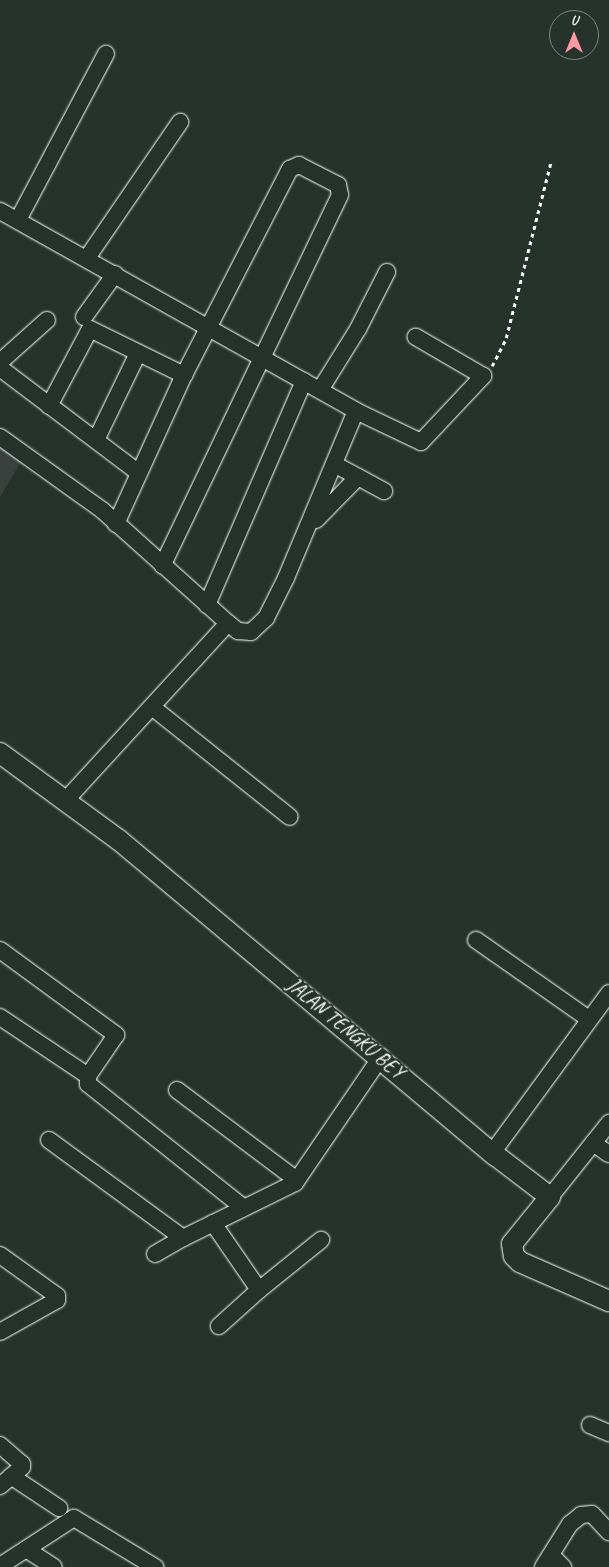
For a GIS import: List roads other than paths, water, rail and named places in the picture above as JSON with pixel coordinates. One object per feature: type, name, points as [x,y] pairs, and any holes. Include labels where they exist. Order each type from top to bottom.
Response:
[{"type":"main road","name":"JALAN TENGKU BEY","points":[[0,753],[119,840],[381,1057],[492,1152],[550,1197]]},
{"type":"main road","points":[[550,1197],[512,1244],[514,1256],[527,1266],[609,1301]]},
{"type":"street","points":[[18,220],[106,54]]},
{"type":"street","points":[[87,258],[180,122]]},
{"type":"street","points":[[116,524],[184,375],[292,167],[299,165],[338,185],[340,195],[261,356],[162,566]]},
{"type":"street","points":[[0,211],[356,410],[421,442],[483,376],[416,337]]},
{"type":"street","points":[[320,390],[358,329],[387,272]]},
{"type":"street","points":[[84,317],[115,274]]},
{"type":"street","points":[[0,362],[47,320]]},
{"type":"street","points":[[49,406],[90,329],[184,375]]},
{"type":"street","points":[[96,440],[138,352]]},
{"type":"street","points":[[0,368],[139,473]]},
{"type":"street","points":[[207,605],[304,381]]},
{"type":"street","points":[[0,438],[116,524],[228,623],[245,632],[258,628],[282,586],[310,525],[356,410]]},
{"type":"street","points":[[334,464],[384,491]]},
{"type":"street","points":[[310,525],[358,477]]},
{"type":"street","points":[[65,801],[228,623]]},
{"type":"street","points":[[152,707],[290,817]]},
{"type":"street","points":[[476,940],[589,1019]]},
{"type":"street","points":[[0,950],[116,1035],[88,1076],[88,1084],[244,1208]]},
{"type":"street","points":[[492,1152],[609,993]]},
{"type":"street","points":[[0,1016],[88,1076]]},
{"type":"street","points":[[155,1254],[297,1180],[381,1057]]},
{"type":"street","points":[[177,1090],[297,1180]]},
{"type":"street","points":[[550,1197],[609,1123]]},
{"type":"street","points":[[49,1140],[183,1238]]},
{"type":"street","points":[[593,1143],[609,1154]]},
{"type":"street","points":[[213,1224],[259,1290]]},
{"type":"street","points":[[219,1326],[259,1290],[321,1240]]},
{"type":"street","points":[[0,1255],[57,1296],[57,1300],[2,1328]]},
{"type":"street","points":[[590,1425],[609,1434]]},
{"type":"street","points":[[0,1445],[22,1462],[22,1467],[6,1481],[59,1508]]},
{"type":"street","points":[[552,1563],[570,1524],[581,1515],[592,1514],[609,1532]]},
{"type":"street","points":[[0,1566],[71,1518],[77,1518],[155,1567]]},
{"type":"street","points":[[26,1549],[54,1567]]}]
